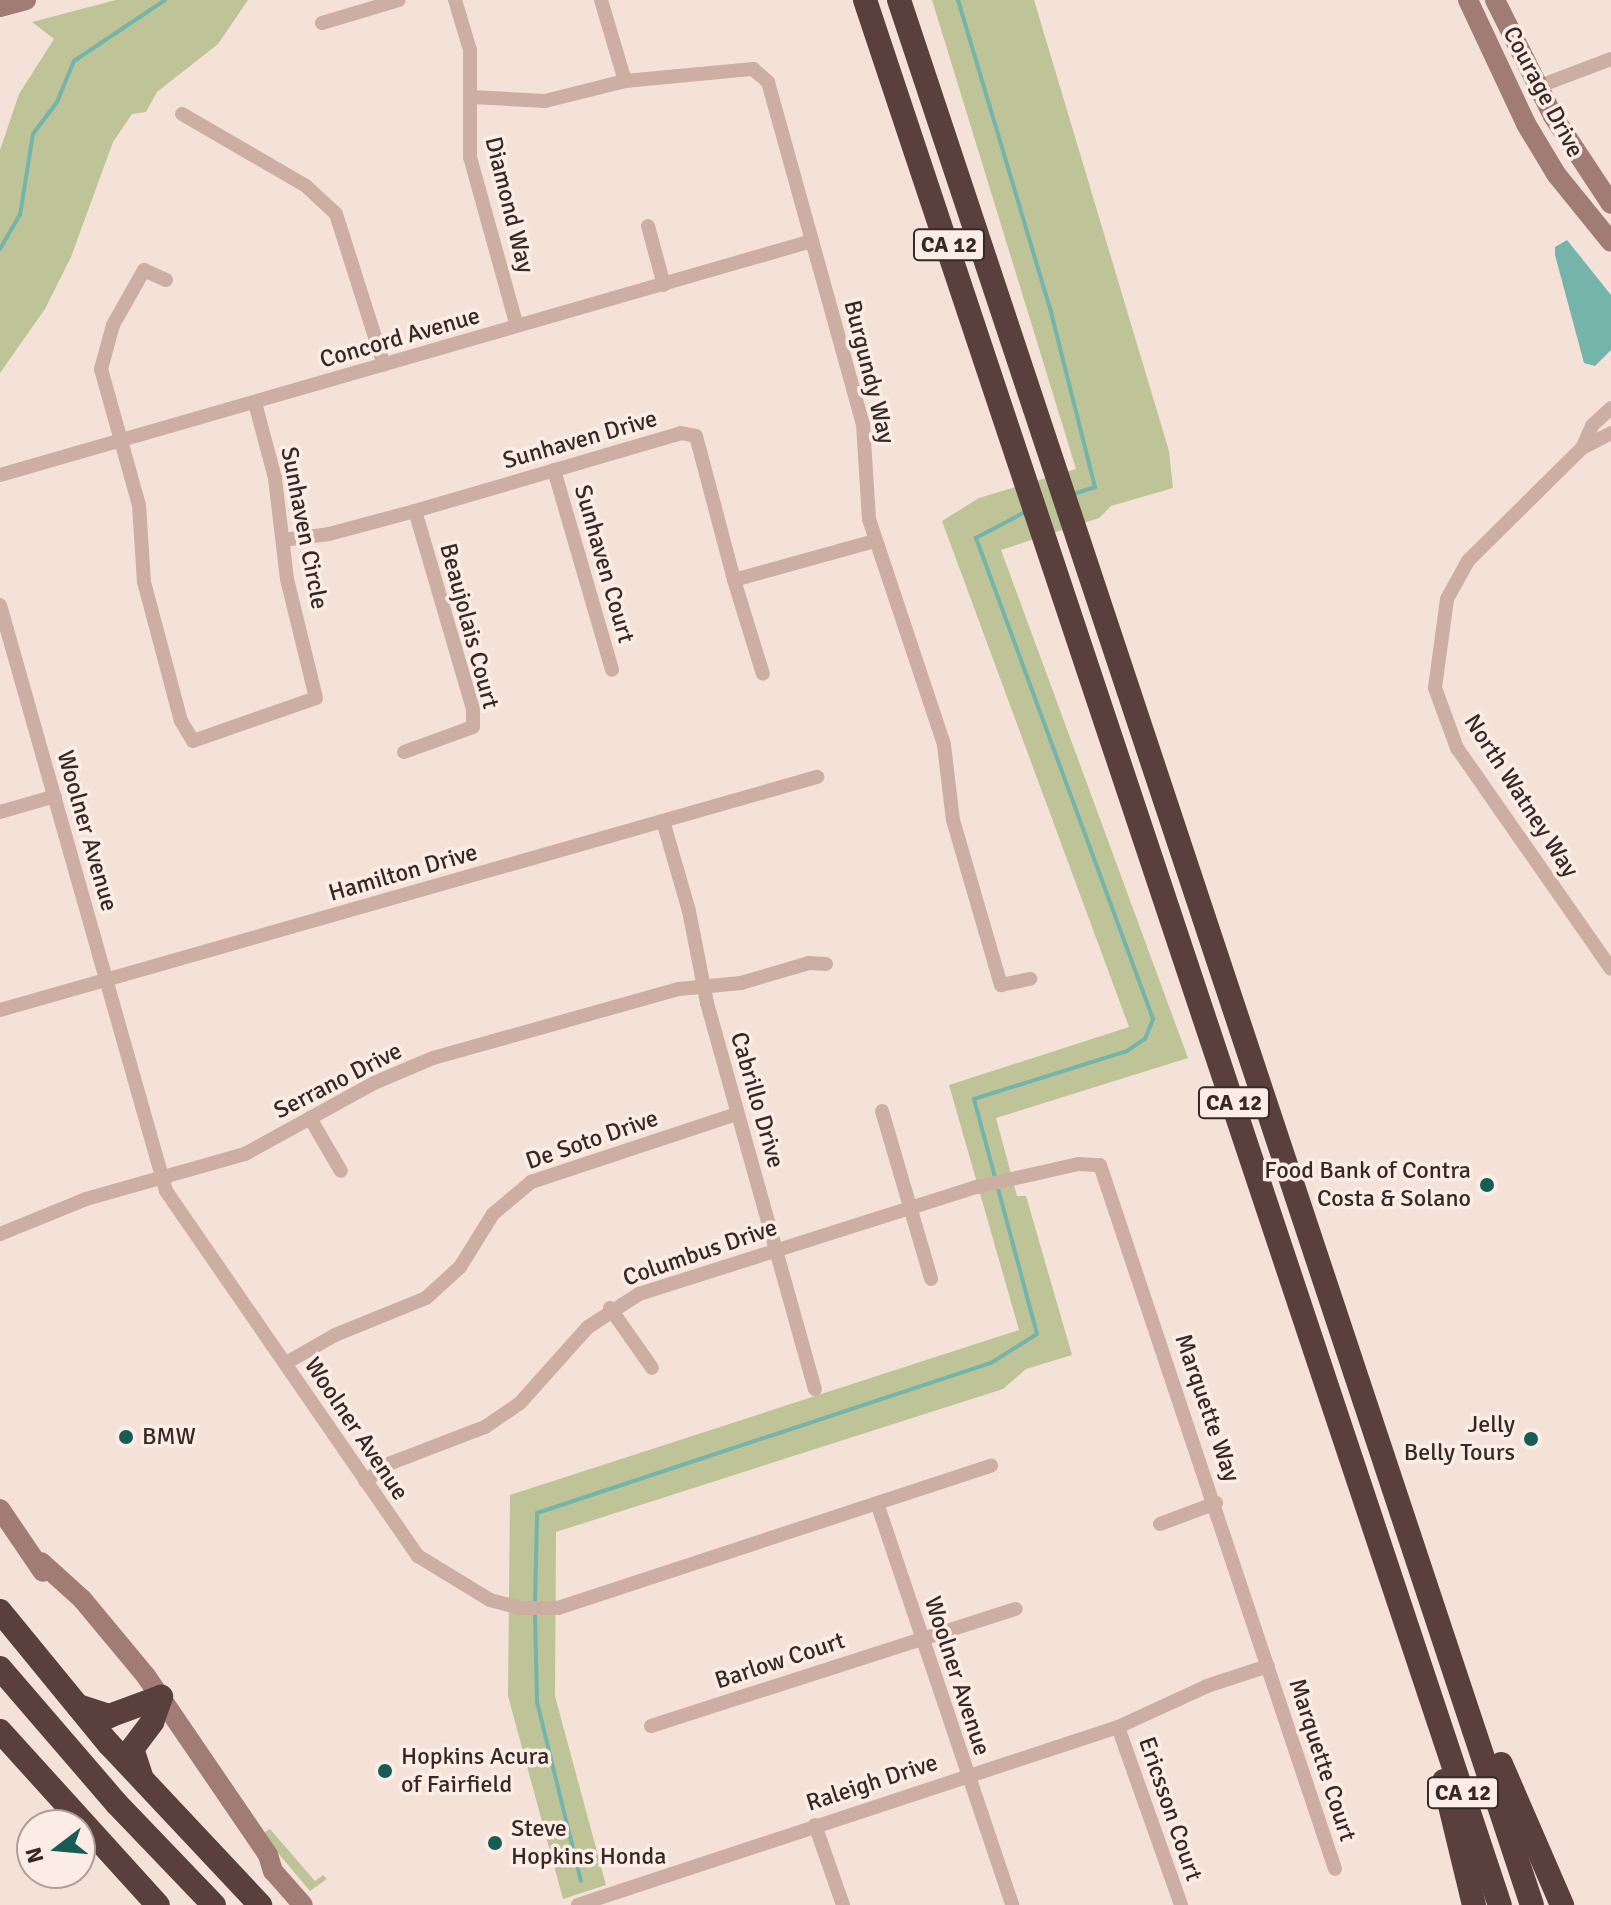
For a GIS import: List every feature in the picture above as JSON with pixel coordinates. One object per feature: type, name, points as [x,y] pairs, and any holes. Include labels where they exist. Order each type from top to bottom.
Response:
[{"type":"highway","name":"CA 12","points":[[865,0],[1500,1905]]},
{"type":"highway","name":"CA 12","points":[[899,0],[1532,1905]]},
{"type":"highway","points":[[0,1611],[75,1705],[260,1905]]},
{"type":"highway","points":[[1435,1614],[1466,1673],[1562,1905]]},
{"type":"highway","points":[[0,1668],[117,1804],[214,1905]]},
{"type":"highway","points":[[1425,1680],[1474,1905]]},
{"type":"highway","points":[[75,1705],[109,1716],[161,1697]]},
{"type":"highway","points":[[143,1781],[132,1749],[152,1722],[161,1697]]},
{"type":"highway","points":[[0,1731],[158,1905]]},
{"type":"street","points":[[0,7],[26,0]]},
{"type":"street","points":[[322,23],[399,0]]},
{"type":"street","name":"Diamond Way","points":[[455,0],[470,50],[470,157],[517,326]]},
{"type":"street","points":[[601,0],[625,81]]},
{"type":"street","name":"Courage Drive","points":[[1468,0],[1526,124],[1556,174],[1611,242]]},
{"type":"street","name":"Courage Drive","points":[[1495,0],[1537,87],[1611,204]]},
{"type":"street","points":[[1537,87],[1611,59]]},
{"type":"street","name":"Burgundy Way","points":[[472,97],[545,101],[625,81],[760,71],[768,82],[863,424],[875,541],[938,721],[953,820],[1001,985],[1030,979]]},
{"type":"street","points":[[182,114],[306,186],[336,214],[384,365]]},
{"type":"street","points":[[648,226],[664,285]]},
{"type":"street","name":"Concord Avenue","points":[[0,475],[812,241]]},
{"type":"street","points":[[119,441],[104,392],[105,345],[144,270],[166,280]]},
{"type":"street","name":"Sunhaven Circle","points":[[119,441],[139,505],[144,582],[181,721],[193,741],[316,698],[287,579],[275,478],[255,403]]},
{"type":"street","name":"North Watney Way","points":[[1582,448],[1592,426],[1611,408]]},
{"type":"street","name":"Sunhaven Drive","points":[[283,540],[329,534],[415,511],[681,433],[696,436],[734,580]]},
{"type":"street","name":"North Watney Way","points":[[1611,433],[1582,448],[1468,561],[1447,599],[1435,688],[1457,748],[1611,969]]},
{"type":"street","name":"Sunhaven Court","points":[[554,470],[612,670]]},
{"type":"street","name":"Beaujolais Court","points":[[404,752],[473,727],[473,709],[415,511]]},
{"type":"street","points":[[763,674],[734,580],[875,541]]},
{"type":"street","name":"Woolner Avenue","points":[[0,605],[4,632],[55,796],[161,1178],[172,1204],[418,1556],[490,1600],[508,1605],[558,1608],[878,1506],[1012,1905]]},
{"type":"street","name":"Hamilton Drive","points":[[0,1010],[107,982],[817,777]]},
{"type":"street","points":[[0,812],[55,796]]},
{"type":"street","name":"Cabrillo Drive","points":[[663,821],[689,911],[703,987],[815,1389]]},
{"type":"street","name":"Serrano Drive","points":[[0,1234],[86,1199],[245,1154],[374,1083],[433,1058],[679,989],[741,983],[809,963],[826,964]]},
{"type":"street","points":[[882,1111],[931,1279]]},
{"type":"street","name":"De Soto Drive","points":[[286,1363],[335,1335],[426,1298],[460,1267],[493,1214],[531,1182],[737,1114]]},
{"type":"street","points":[[310,1118],[341,1171]]},
{"type":"street","name":"Columbus Drive","points":[[365,1481],[391,1463],[485,1427],[520,1403],[610,1308],[676,1280],[910,1206],[1078,1164],[1100,1165]]},
{"type":"street","name":"Marquette Way","points":[[1100,1165],[1216,1503],[1268,1666]]},
{"type":"street","points":[[610,1308],[652,1368]]},
{"type":"street","points":[[878,1506],[991,1466]]},
{"type":"street","points":[[1160,1524],[1216,1503]]},
{"type":"street","points":[[0,1509],[41,1562],[82,1599],[95,1620],[161,1697],[216,1784],[219,1804],[234,1831],[258,1864],[273,1871],[303,1905]]},
{"type":"street","name":"Barlow Court","points":[[651,1726],[1016,1609]]},
{"type":"street","name":"Raleigh Drive","points":[[578,1905],[1118,1727],[1207,1686],[1268,1666]]},
{"type":"street","name":"Marquette Court","points":[[1268,1666],[1335,1869]]},
{"type":"street","name":"Ericsson Court","points":[[1118,1727],[1181,1905]]},
{"type":"street","points":[[815,1825],[843,1905]]},
{"type":"green space","points":[[116,0],[248,0],[218,44],[157,92],[146,112],[132,114],[113,142],[71,257],[45,309],[0,373],[0,150],[19,94],[54,39],[32,22]]},
{"type":"green space","points":[[932,0],[1034,0],[1169,451],[1173,488],[1111,506],[1099,518],[1001,550],[1188,1058],[996,1118],[1017,1196],[1026,1196],[1072,1355],[1026,1369],[1003,1389],[556,1532],[555,1696],[606,1885],[563,1899],[508,1696],[510,1495],[1019,1330],[949,1085],[1129,1027],[942,521],[979,498],[1076,469]]},
{"type":"green space","points":[[270,1829],[315,1881],[323,1875],[327,1879],[310,1891],[262,1834]]},
{"type":"water","points":[[1567,240],[1611,295],[1611,350],[1595,366],[1584,363],[1555,255],[1555,247]]},
{"type":"waterway","points":[[0,249],[20,215],[33,134],[57,102],[74,61],[165,0]]},
{"type":"waterway","points":[[958,0],[1050,308],[1095,487],[1071,495]]},
{"type":"waterway","points":[[535,1604],[537,1513],[991,1363],[1037,1334],[974,1099],[1127,1051],[1145,1039],[1153,1019],[976,538],[1025,512]]},
{"type":"waterway","points":[[535,1613],[537,1702],[581,1881]]},
{"type":"place","name":"Food Bank of Contra Costa & Solano","points":[[1487,1185]]},
{"type":"place","name":"BMW","points":[[126,1437]]},
{"type":"place","name":"Jelly Belly Tours","points":[[1531,1439]]},
{"type":"place","name":"Hopkins Acura of Fairfield","points":[[385,1771]]},
{"type":"place","name":"Steve Hopkins Honda","points":[[495,1843]]}]
